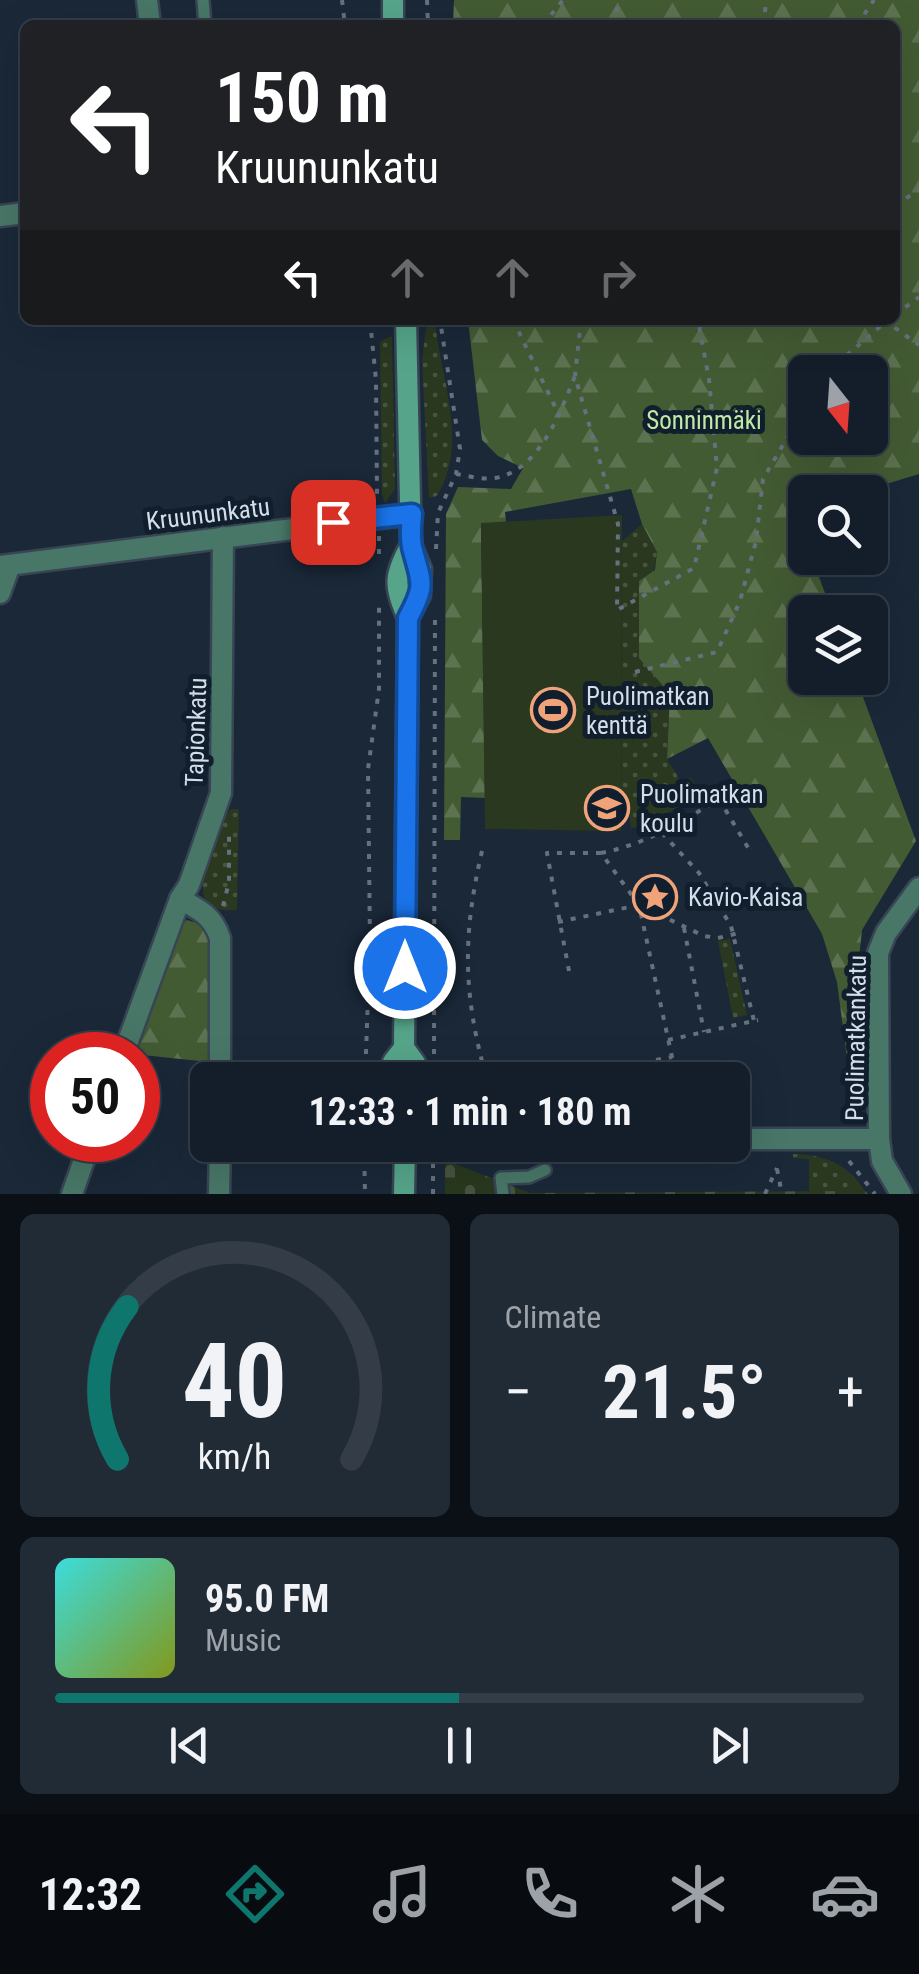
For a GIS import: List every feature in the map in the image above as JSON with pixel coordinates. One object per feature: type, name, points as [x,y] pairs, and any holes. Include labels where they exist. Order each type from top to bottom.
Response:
[{"type":"main road","points":[[406,325],[411,545],[421,569],[420,595],[408,618],[404,1048],[413,1062]]},
{"type":"main road","points":[[393,1062],[404,1048]]},
{"type":"main road","points":[[404,1194],[405,1162]]},
{"type":"street","name":"Kruununkatu","points":[[0,593],[5,566],[412,514]]},
{"type":"street","name":"Tapionkatu","points":[[131,1032],[221,793],[223,538]]},
{"type":"street","name":"Puolimatkankatu","points":[[901,1194],[882,1161],[879,1139],[878,953],[898,915],[919,888]]},
{"type":"street","points":[[180,899],[206,913],[216,924],[221,956],[220,1062]]},
{"type":"street","points":[[750,1139],[879,1139]]},
{"type":"street","points":[[72,1194],[84,1162]]},
{"type":"street","points":[[219,1194],[220,1162]]},
{"type":"lane","points":[[503,1194],[501,1178],[529,1178],[545,1170]]},
{"type":"path","points":[[547,20],[563,0]]},
{"type":"path","points":[[370,325],[376,380],[380,566]]},
{"type":"path","points":[[436,548],[438,513],[456,474],[460,448],[441,325]]},
{"type":"path","points":[[515,325],[560,415]]},
{"type":"path","points":[[456,474],[492,479],[523,468],[560,415],[575,376],[581,325]]},
{"type":"path","points":[[575,376],[618,524],[617,610],[694,568],[717,468],[699,325]]},
{"type":"path","points":[[847,355],[881,325]]},
{"type":"path","points":[[892,325],[919,345]]},
{"type":"path","points":[[636,672],[717,652],[740,601],[756,542],[764,479],[788,437]]},
{"type":"path","points":[[366,1062],[370,942],[368,770],[379,689],[379,596]]},
{"type":"path","points":[[434,1053],[435,603]]},
{"type":"path","points":[[216,924],[230,865],[230,838],[221,793]]},
{"type":"path","points":[[569,971],[547,853],[601,853],[633,846],[719,800],[750,851]]},
{"type":"path","points":[[662,833],[699,873],[736,934],[756,1020],[668,1040]]},
{"type":"path","points":[[482,851],[470,914],[467,970],[470,1016],[482,1062]]},
{"type":"path","points":[[601,853],[638,905],[673,1062]]},
{"type":"path","points":[[558,922],[638,905],[718,938],[736,934]]},
{"type":"path","points":[[684,926],[704,1032]]},
{"type":"path","points":[[656,1060],[672,1056]]},
{"type":"path","points":[[848,1139],[848,1159],[875,1194]]},
{"type":"path","points":[[365,1162],[366,1194]]},
{"type":"path","points":[[433,1162],[433,1194]]},
{"type":"path","points":[[765,1194],[777,1168],[782,1194]]},
{"type":"green space","name":"Sonninmäki","points":[[454,0],[919,0],[919,474],[888,483],[888,475],[788,475],[788,575],[818,575],[826,595],[788,595],[788,695],[862,695],[916,841],[862,930],[856,987],[856,1104],[837,982],[822,934],[708,738],[667,759],[670,694],[639,658],[639,581],[655,570],[657,552],[642,524],[631,489],[505,512],[506,522],[481,524],[485,798],[461,797],[460,840],[444,840],[446,514],[458,487],[511,489],[523,468],[498,456],[482,440],[469,325],[900,325],[900,20],[453,20]]},
{"type":"green space","points":[[426,325],[436,325],[452,432],[447,476],[437,496],[429,498],[422,360]]},
{"type":"green space","points":[[392,336],[395,489],[385,503],[380,341]]},
{"type":"green space","name":"Puolimatkan kenttä","points":[[622,515],[621,831],[485,829],[481,523]]},
{"type":"green space","points":[[642,524],[657,552],[639,657],[670,694],[667,759],[682,783],[691,778],[701,795],[643,826],[631,828],[629,808],[621,808],[622,541]]},
{"type":"green space","points":[[231,809],[239,809],[237,910],[223,910],[207,901],[203,885],[218,830]]},
{"type":"green space","points":[[187,920],[207,926],[211,938],[209,1062],[160,1057],[160,1032],[141,1032],[180,925]]},
{"type":"green space","points":[[730,939],[747,1015],[733,1018],[718,941]]},
{"type":"green space","points":[[793,1154],[834,1162],[865,1191],[809,1192],[809,1159],[793,1158]]},
{"type":"green space","points":[[445,1162],[450,1162],[530,1193],[868,1194],[445,1194]]},
{"type":"place","name":"Puolimatkan kenttä","points":[[553,710]]},
{"type":"place","name":"Puolimatkan koulu","points":[[607,808]]},
{"type":"place","name":"Kavio-Kaisa","points":[[655,897]]},
{"type":"route","points":[[333,522],[412,514],[411,545],[421,569],[420,595],[408,618],[405,968]]}]
